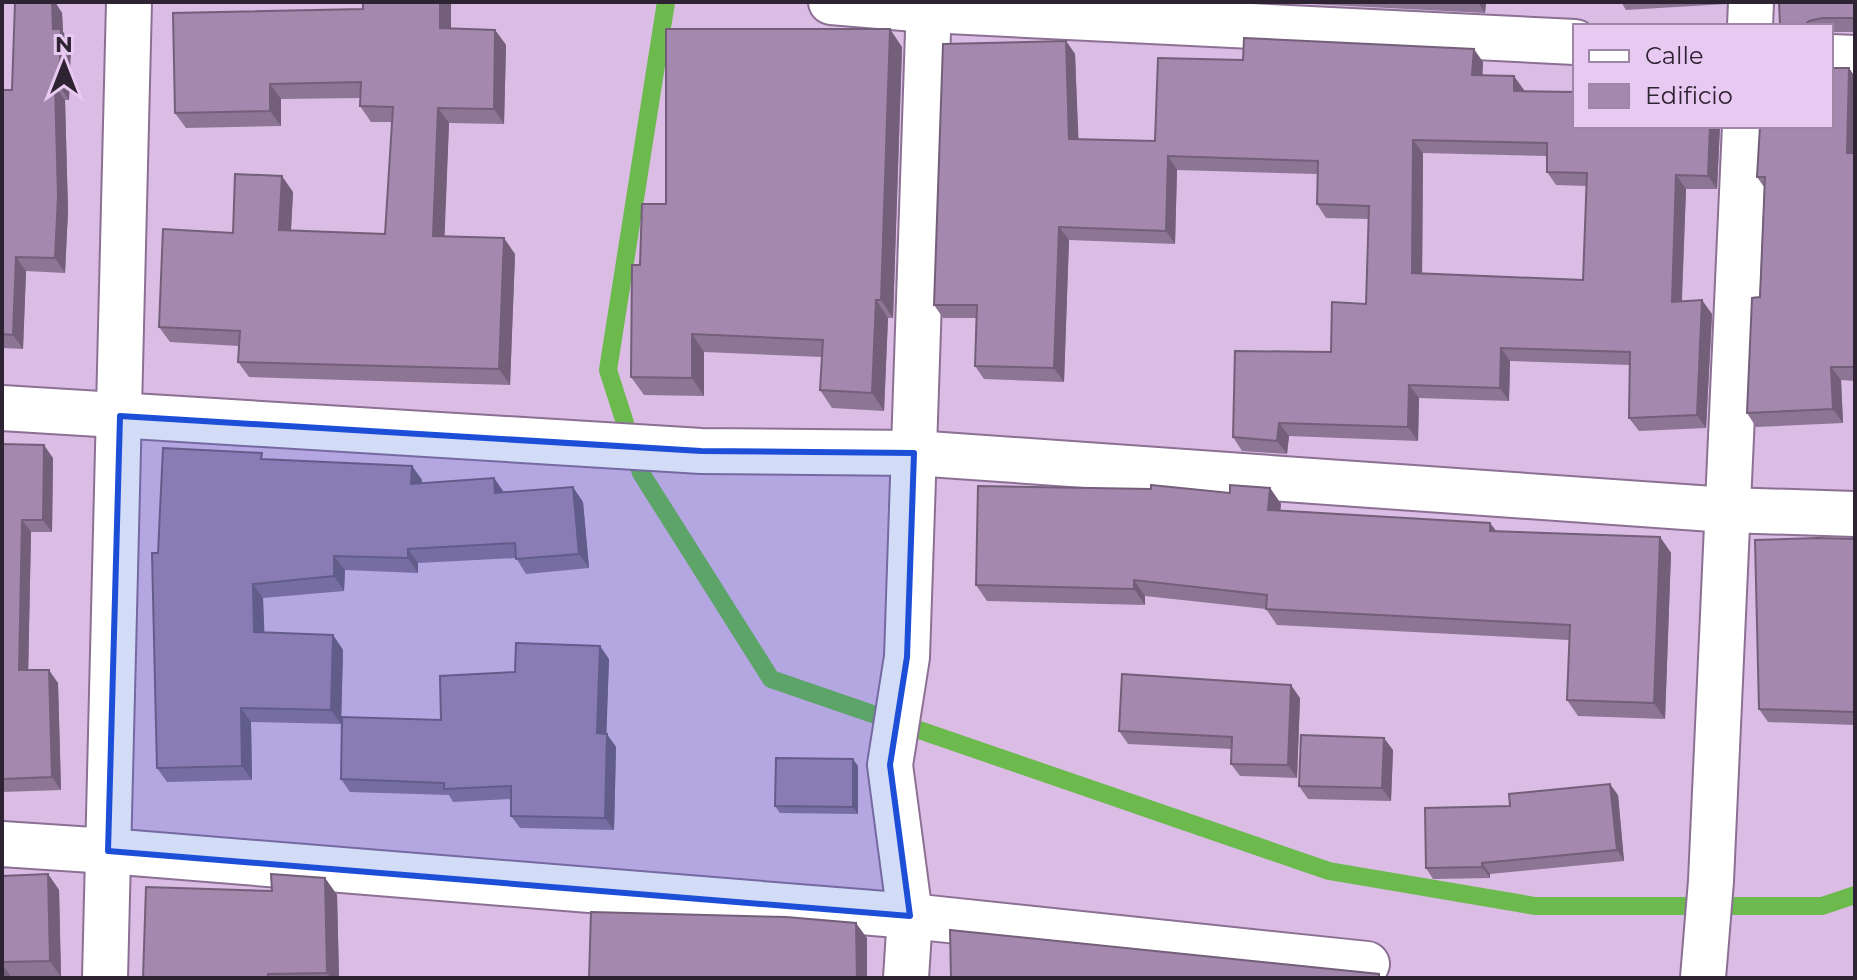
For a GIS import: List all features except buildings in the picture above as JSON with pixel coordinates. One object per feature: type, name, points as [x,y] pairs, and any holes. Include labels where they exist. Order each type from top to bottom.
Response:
[{"type":"street","points":[[105,978],[129,2]]},
{"type":"street","points":[[831,2],[1573,42]]},
{"type":"street","points":[[1750,24],[1751,2]]},
{"type":"street","points":[[906,978],[910,916],[890,765],[907,657],[929,6]]},
{"type":"street","points":[[1833,57],[1855,58]]},
{"type":"street","points":[[1703,978],[1711,881],[1745,128]]},
{"type":"street","points":[[2,408],[701,451],[914,453],[1727,510],[1855,514]]},
{"type":"street","points":[[2,844],[910,916],[1367,964]]},
{"type":"highlighted area","points":[[120,416],[701,451],[914,453],[907,657],[890,765],[910,916],[108,851]]},
{"type":"waterway","points":[[666,2],[608,370],[641,473],[771,679],[1329,871],[1535,906],[1822,906],[1855,895]]}]
